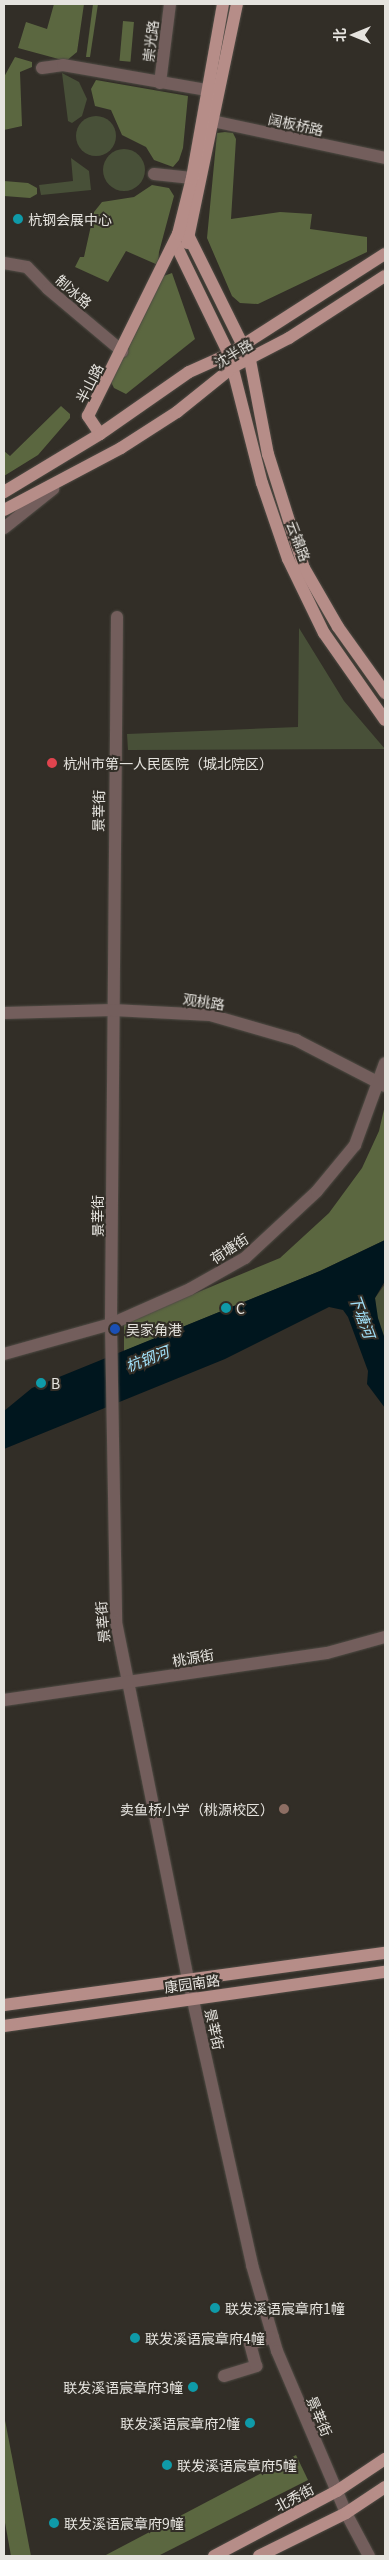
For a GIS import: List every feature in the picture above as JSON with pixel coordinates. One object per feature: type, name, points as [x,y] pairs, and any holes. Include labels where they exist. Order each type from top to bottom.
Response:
[{"type":"main road","name":"半山路","points":[[100,434],[88,416],[181,238],[205,120],[206,90],[223,4]]},
{"type":"main road","name":"半山路","points":[[181,238],[205,120],[237,4]]},
{"type":"main road","points":[[181,238],[181,257],[229,354]]},
{"type":"main road","points":[[181,238],[250,360]]},
{"type":"main road","name":"沈半路","points":[[100,434],[189,372],[229,354],[385,254]]},
{"type":"main road","name":"沈半路","points":[[73,473],[121,448],[177,412],[233,367],[250,360],[385,276]]},
{"type":"main road","name":"云锦路","points":[[229,354],[262,483],[288,559],[324,633],[385,720]]},
{"type":"main road","name":"云锦路","points":[[250,360],[278,494],[304,568],[338,627],[385,693]]},
{"type":"main road","points":[[4,492],[100,434]]},
{"type":"main road","points":[[4,510],[73,473]]},
{"type":"main road","name":"康园南路","points":[[4,2004],[385,1953]]},
{"type":"main road","name":"康园南路","points":[[4,2026],[385,1972]]},
{"type":"main road","name":"北秀街","points":[[214,2556],[336,2491],[385,2458]]},
{"type":"main road","points":[[259,2556],[346,2513],[385,2486]]},
{"type":"street","name":"崇光路","points":[[160,83],[170,4]]},
{"type":"street","points":[[42,68],[63,66],[206,90]]},
{"type":"street","name":"阔板桥路","points":[[205,120],[385,158]]},
{"type":"street","points":[[154,174],[192,178]]},
{"type":"street","name":"制冰路","points":[[4,263],[27,267],[48,289],[122,351]]},
{"type":"street","points":[[4,528],[73,473]]},
{"type":"street","name":"景莘街","points":[[117,617],[111,1324],[114,1351],[116,1622],[127,1684],[151,1787],[192,1998],[252,2265],[273,2337],[336,2491],[369,2556]]},
{"type":"street","name":"观桃路","points":[[4,1013],[113,1010],[210,1015],[254,1026],[296,1040],[382,1085]]},
{"type":"street","name":"荷塘街","points":[[4,1354],[111,1324],[190,1290],[245,1258],[317,1192],[355,1144],[382,1085],[385,1063]]},
{"type":"street","name":"桃源街","points":[[4,1700],[127,1684],[266,1659],[328,1653],[385,1637]]},
{"type":"street","points":[[224,2376],[256,2366],[250,2344],[273,2337]]},
{"type":"green space","points":[[54,4],[84,4],[77,52],[66,61],[18,48],[26,22],[47,29]]},
{"type":"green space","points":[[93,4],[98,4],[90,57],[86,57]]},
{"type":"green space","points":[[123,21],[134,22],[130,62],[120,61]]},
{"type":"green space","points":[[15,57],[32,62],[32,67],[20,72],[22,126],[4,130],[4,77]]},
{"type":"green space","points":[[62,73],[79,82],[87,99],[82,116],[72,123],[68,121]]},
{"type":"green space","points":[[96,80],[188,96],[183,148],[179,160],[173,167],[154,160],[146,147],[122,135],[111,110],[95,106],[91,89]]},
{"type":"green space","points":[[96,116],[110,122],[116,136],[110,150],[96,156],[82,150],[76,136],[82,122]]},
{"type":"green space","points":[[217,133],[233,133],[236,139],[231,219],[280,212],[312,214],[310,229],[367,237],[367,252],[258,304],[240,303],[232,296],[207,238]]},
{"type":"green space","points":[[128,149],[136,152],[142,158],[145,170],[142,182],[136,188],[120,191],[112,188],[106,182],[103,166],[106,158],[112,152]]},
{"type":"green space","points":[[71,158],[89,171],[91,190],[41,195],[39,185],[73,181]]},
{"type":"green space","points":[[4,181],[28,183],[37,188],[37,194],[30,198],[4,196]]},
{"type":"green space","points":[[152,185],[169,188],[174,196],[159,252],[158,265],[126,251],[108,282],[75,267],[80,257],[84,257],[94,212],[102,202],[134,197]]},
{"type":"green space","points":[[172,273],[195,339],[126,394],[114,388],[111,382],[161,277]]},
{"type":"green space","points":[[61,406],[70,414],[70,418],[38,455],[4,476],[4,451],[10,456]]},
{"type":"green space","points":[[299,628],[344,701],[385,749],[128,750],[127,734],[298,727]]},
{"type":"green space","points":[[385,1105],[385,1240],[320,1271],[124,1351],[124,1323],[280,1258],[329,1213],[362,1168],[379,1131]]},
{"type":"green space","points":[[385,1284],[385,1378],[381,1376],[375,1298]]},
{"type":"green space","points":[[4,2415],[31,2556],[11,2556],[4,2517]]},
{"type":"green space","points":[[296,2455],[308,2480],[158,2556],[104,2556]]},
{"type":"water","points":[[385,1240],[385,1281],[375,1298],[378,1318],[385,1339],[385,1408],[367,1384],[368,1371],[348,1317],[343,1310],[329,1307],[225,1359],[4,1449],[4,1411],[32,1388],[320,1271]]},
{"type":"place","name":"杭钢会展中心","points":[[18,219]]},
{"type":"place","name":"杭州市第一人民医院（城北院区）","points":[[52,763]]},
{"type":"place","name":"C","points":[[226,1308]]},
{"type":"place","name":"吴家角港","points":[[115,1329]]},
{"type":"place","name":"B","points":[[41,1383]]},
{"type":"place","name":"卖鱼桥小学（桃源校区）","points":[[284,1809]]},
{"type":"place","name":"联发溪语宸章府1幢","points":[[215,2308]]},
{"type":"place","name":"联发溪语宸章府4幢","points":[[135,2338]]},
{"type":"place","name":"联发溪语宸章府3幢","points":[[193,2387]]},
{"type":"place","name":"联发溪语宸章府2幢","points":[[250,2423]]},
{"type":"place","name":"联发溪语宸章府5幢","points":[[167,2465]]},
{"type":"place","name":"联发溪语宸章府9幢","points":[[54,2523]]},
{"type":"water label","name":"下塘河","points":[[363,1316]]},
{"type":"water label","name":"杭钢河","points":[[147,1358]]}]
